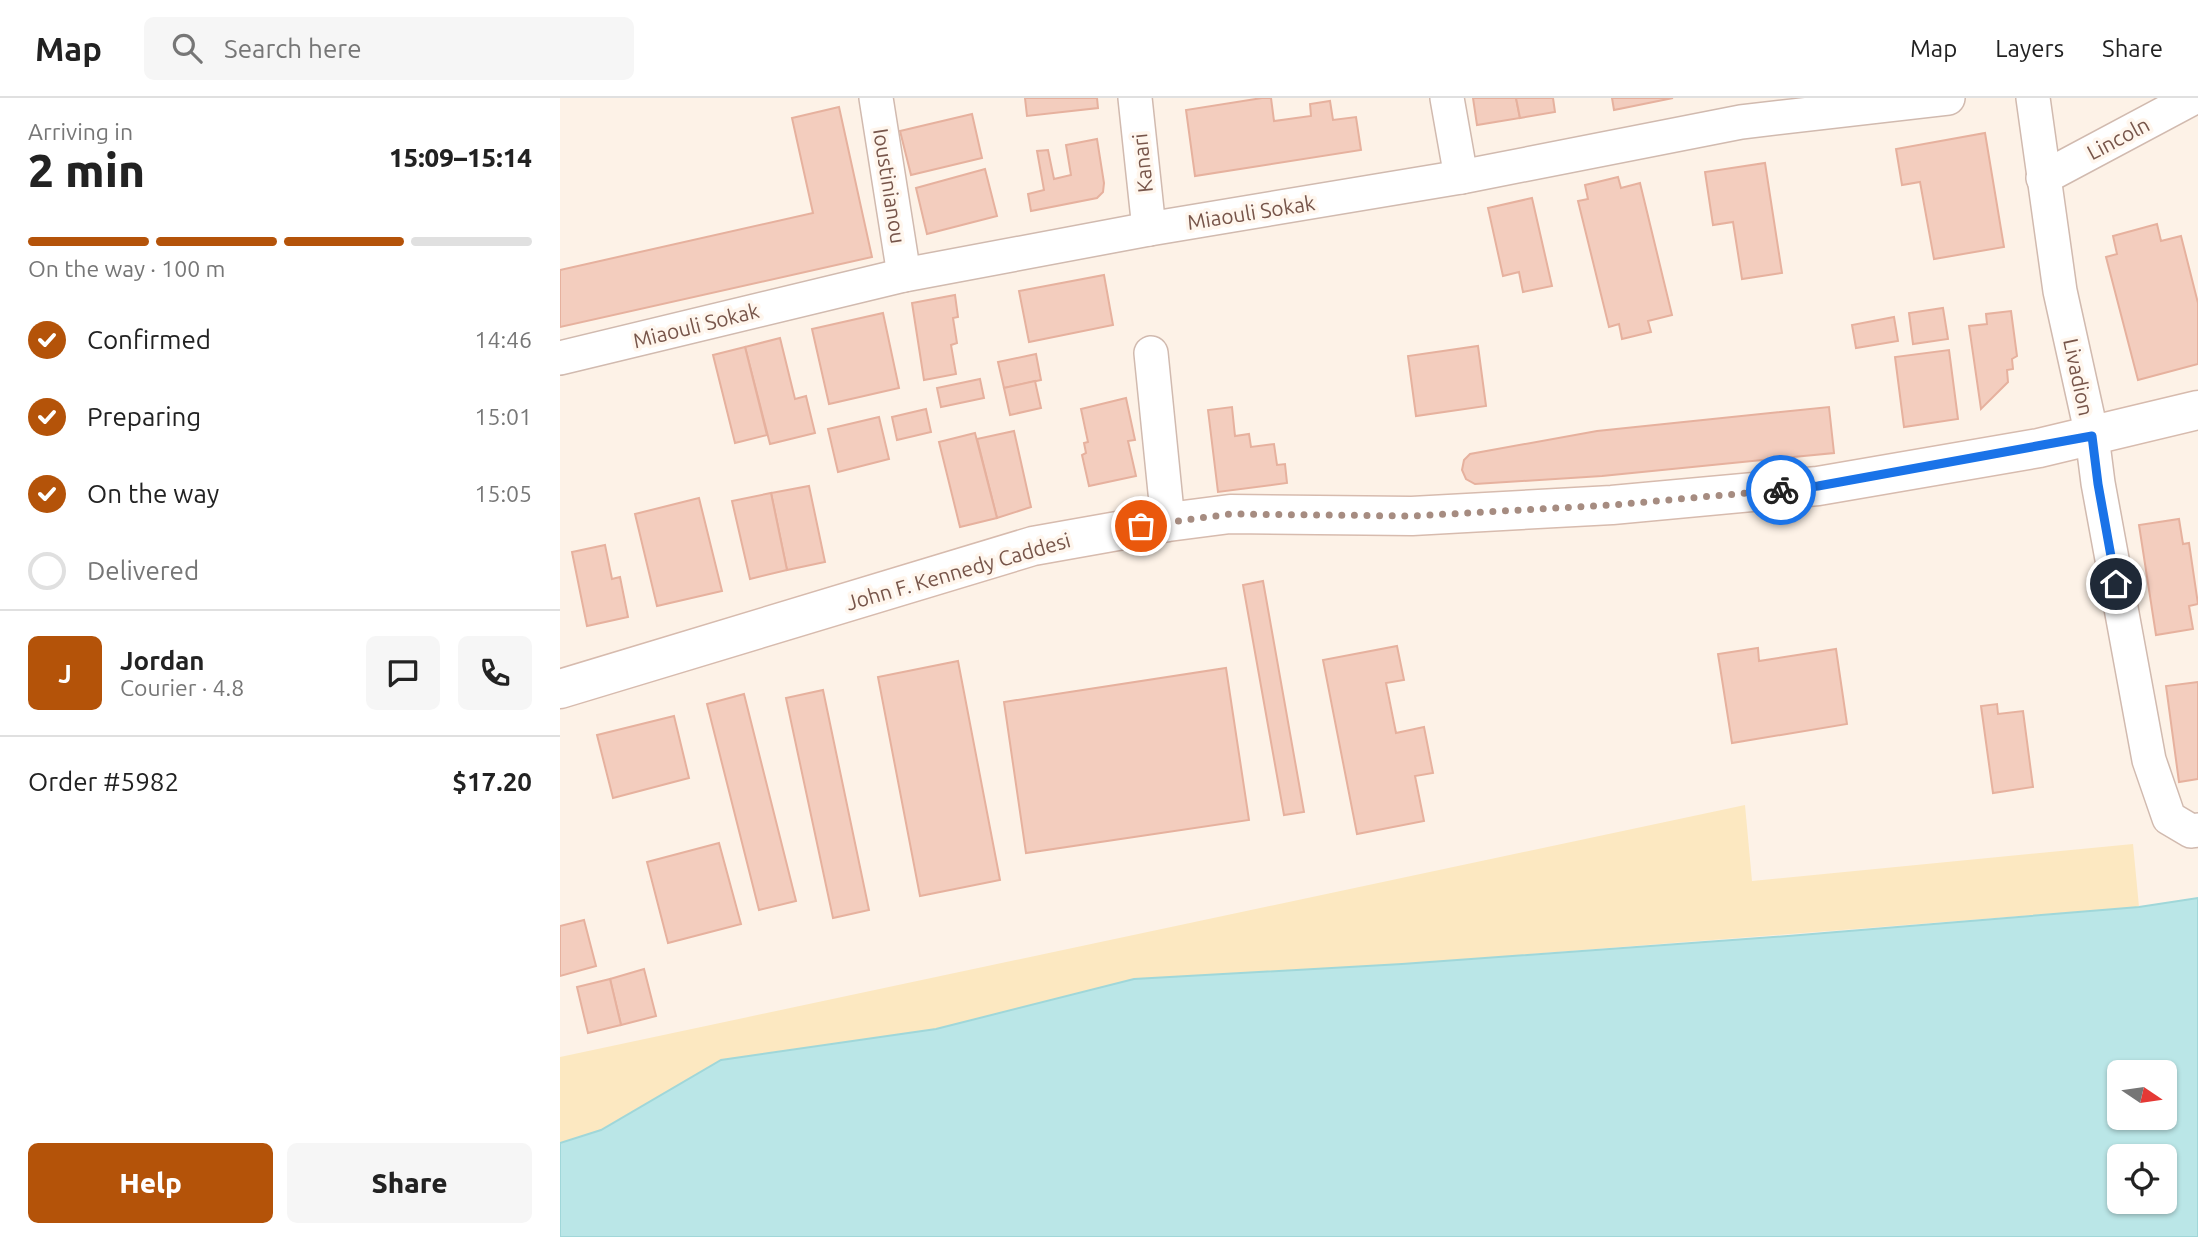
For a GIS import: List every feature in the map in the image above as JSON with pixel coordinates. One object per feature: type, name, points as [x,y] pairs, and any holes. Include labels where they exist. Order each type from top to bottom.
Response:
[{"type":"street","name":"Ioustinianou","points":[[876,98],[904,275]]},
{"type":"street","name":"Kanari","points":[[1135,98],[1149,229]]},
{"type":"street","points":[[1447,98],[1461,177]]},
{"type":"street","name":"Miaouli Sokak","points":[[560,358],[904,275],[1149,229],[1461,177],[1740,110],[1948,98]]},
{"type":"street","name":"Livadion","points":[[2033,98],[2060,291],[2092,436],[2098,484],[2149,760],[2184,824]]},
{"type":"street","name":"Lincoln","points":[[2043,178],[2193,98]]},
{"type":"street","points":[[1151,353],[1168,522]]},
{"type":"street","name":"John F. Kennedy Caddesi","points":[[560,690],[1033,546],[1168,522],[1230,514],[1425,516],[1612,505],[1818,486],[2092,436],[2198,410]]},
{"type":"sand","points":[[1745,805],[1752,881],[2133,844],[2139,907],[1402,964],[1134,979],[936,1029],[721,1060],[601,1130],[560,1143],[560,1057]]},
{"type":"water","points":[[2198,898],[2198,1237],[560,1237],[560,1143],[601,1130],[721,1060],[936,1029],[1134,979],[1402,964],[2139,907]]},
{"type":"building","points":[[1025,98],[1097,98],[1098,108],[1027,116]]},
{"type":"building","points":[[1271,98],[1274,121],[1311,116],[1310,104],[1330,101],[1333,120],[1356,117],[1361,150],[1195,176],[1186,110]]},
{"type":"building","points":[[1473,98],[1516,98],[1520,118],[1477,125]]},
{"type":"building","points":[[1516,98],[1553,98],[1555,112],[1520,118]]},
{"type":"building","points":[[1612,98],[1673,98],[1614,110]]},
{"type":"building","points":[[839,107],[872,257],[560,327],[560,270],[813,213],[792,118]]},
{"type":"building","points":[[972,114],[982,158],[911,175],[900,131]]},
{"type":"building","points":[[1985,133],[2004,247],[1934,259],[1920,182],[1902,185],[1896,149]]},
{"type":"building","points":[[1097,139],[1103,192],[1097,198],[1031,211],[1028,194],[1044,190],[1037,151],[1048,150],[1054,179],[1071,175],[1066,145]]},
{"type":"building","points":[[1765,163],[1782,273],[1742,279],[1733,222],[1713,225],[1705,172]]},
{"type":"building","points":[[985,169],[997,216],[927,234],[916,188]]},
{"type":"building","points":[[1618,177],[1621,188],[1640,183],[1672,315],[1648,321],[1651,332],[1622,339],[1619,324],[1609,327],[1578,201],[1588,199],[1585,185]]},
{"type":"building","points":[[1532,198],[1552,286],[1523,292],[1519,272],[1503,276],[1488,208]]},
{"type":"building","points":[[2157,224],[2161,241],[2181,236],[2198,303],[2198,364],[2138,380],[2106,257],[2117,254],[2113,236]]},
{"type":"building","points":[[1104,275],[1113,325],[1029,342],[1019,291]]},
{"type":"building","points":[[955,295],[958,317],[953,318],[957,343],[951,345],[956,374],[924,380],[912,303]]},
{"type":"building","points":[[1943,308],[1948,339],[1913,344],[1909,313]]},
{"type":"building","points":[[2011,311],[2017,356],[2012,359],[2013,369],[2007,370],[2008,382],[1981,409],[1969,326],[1987,324],[1986,314]]},
{"type":"building","points":[[883,313],[899,388],[829,404],[812,329]]},
{"type":"building","points":[[1894,317],[1898,341],[1856,348],[1852,325]]},
{"type":"building","points":[[780,338],[795,399],[806,396],[815,433],[770,444],[745,347]]},
{"type":"building","points":[[1478,346],[1486,406],[1416,416],[1408,356]]},
{"type":"building","points":[[745,347],[767,435],[735,443],[713,355]]},
{"type":"building","points":[[1949,350],[1958,419],[1904,427],[1895,357]]},
{"type":"building","points":[[1036,354],[1041,380],[1004,388],[998,362]]},
{"type":"building","points":[[980,379],[984,398],[941,407],[937,388]]},
{"type":"building","points":[[1035,381],[1041,408],[1010,415],[1004,388]]},
{"type":"building","points":[[1126,398],[1135,440],[1128,441],[1136,476],[1089,486],[1082,455],[1086,453],[1084,443],[1088,442],[1081,409]]},
{"type":"building","points":[[1232,407],[1235,436],[1249,434],[1251,447],[1274,444],[1277,465],[1285,464],[1287,483],[1218,492],[1208,410]]},
{"type":"building","points":[[1829,407],[1834,453],[1602,476],[1475,484],[1466,479],[1462,470],[1464,460],[1470,454],[1597,431]]},
{"type":"building","points":[[926,409],[931,432],[897,440],[892,417]]},
{"type":"building","points":[[879,417],[889,459],[838,472],[828,429]]},
{"type":"building","points":[[1014,431],[1031,507],[997,518],[977,439]]},
{"type":"building","points":[[975,433],[997,518],[960,527],[939,442]]},
{"type":"building","points":[[809,486],[825,562],[787,570],[771,493]]},
{"type":"building","points":[[771,493],[787,570],[750,579],[732,501]]},
{"type":"building","points":[[699,498],[722,591],[657,606],[635,514]]},
{"type":"building","points":[[2179,519],[2183,544],[2189,543],[2198,604],[2189,606],[2193,629],[2156,635],[2139,525]]},
{"type":"building","points":[[605,545],[612,579],[620,577],[628,617],[587,626],[572,552]]},
{"type":"building","points":[[1263,581],[1304,812],[1284,815],[1243,585]]},
{"type":"building","points":[[1397,646],[1404,680],[1386,683],[1396,733],[1424,727],[1433,773],[1415,776],[1424,821],[1357,834],[1323,660]]},
{"type":"building","points":[[1758,648],[1759,661],[1836,649],[1847,724],[1732,743],[1718,654]]},
{"type":"building","points":[[958,661],[1000,880],[920,896],[878,677]]},
{"type":"building","points":[[1226,668],[1249,820],[1026,853],[1004,702]]},
{"type":"building","points":[[2198,682],[2198,779],[2179,782],[2166,686]]},
{"type":"building","points":[[823,690],[869,910],[833,918],[786,698]]},
{"type":"building","points":[[744,694],[796,901],[759,910],[707,704]]},
{"type":"building","points":[[1997,704],[1998,714],[2023,711],[2033,787],[1993,793],[1981,706]]},
{"type":"building","points":[[674,716],[689,778],[613,798],[597,735]]},
{"type":"building","points":[[719,843],[741,924],[668,943],[647,862]]},
{"type":"building","points":[[584,920],[596,966],[560,976],[560,926]]},
{"type":"building","points":[[644,969],[656,1016],[621,1025],[610,979]]},
{"type":"building","points":[[610,979],[621,1025],[588,1033],[577,987]]},
{"type":"way so far","points":[[1141,526],[1230,514],[1412,516],[1612,505],[1781,490]]},
{"type":"route","points":[[1781,490],[2039,448],[2092,436],[2116,584]]}]
